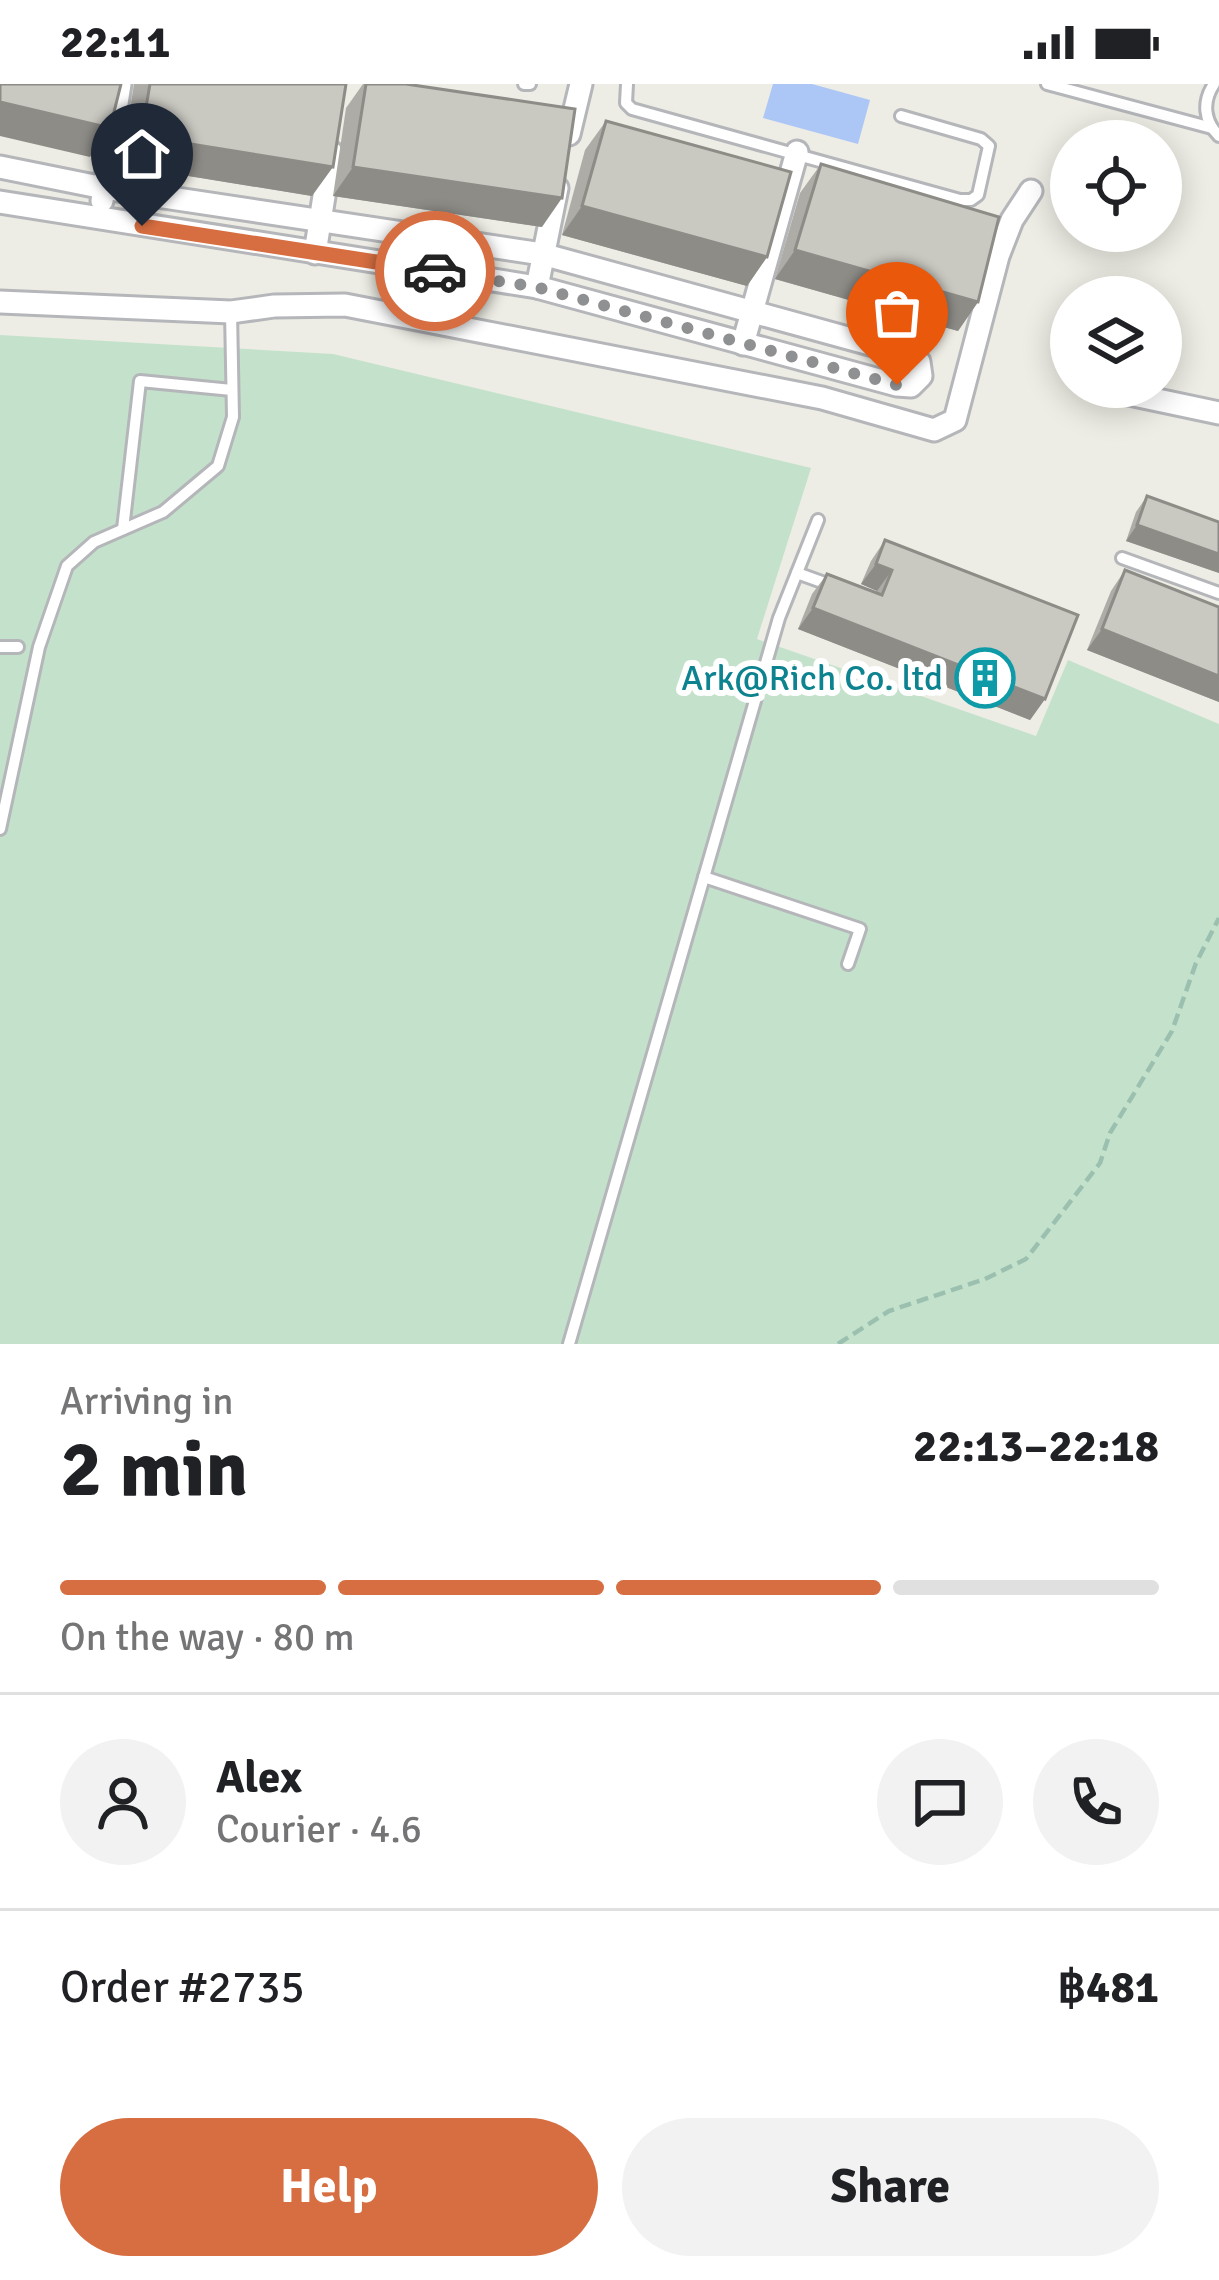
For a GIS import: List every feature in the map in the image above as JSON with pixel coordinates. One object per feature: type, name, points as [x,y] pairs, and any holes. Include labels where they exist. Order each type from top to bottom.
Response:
[{"type":"street","points":[[99,220],[120,84]]},
{"type":"street","points":[[536,287],[581,84]]},
{"type":"street","points":[[315,253],[335,129]]},
{"type":"street","points":[[743,344],[797,152]]},
{"type":"street","points":[[0,167],[104,188],[542,254],[913,356],[921,376],[904,386],[536,287],[0,202]]},
{"type":"street","points":[[0,302],[231,312],[345,305],[822,398],[934,430],[955,420],[998,256],[1030,191]]},
{"type":"street","points":[[1182,405],[1219,413]]},
{"type":"lane","points":[[627,84],[626,103],[632,109],[960,200],[978,195],[989,146],[901,116]]},
{"type":"lane","points":[[1047,84],[1215,132]]},
{"type":"lane","points":[[1214,84],[1205,103],[1215,132]]},
{"type":"lane","points":[[0,829],[39,647],[67,566],[94,542],[163,512],[218,466],[232,417],[231,312]]},
{"type":"lane","points":[[123,529],[140,381],[232,390]]},
{"type":"lane","points":[[569,1344],[779,618],[818,520]]},
{"type":"lane","points":[[1122,558],[1219,593]]},
{"type":"lane","points":[[797,573],[853,593]]},
{"type":"lane","points":[[0,647],[18,647]]},
{"type":"lane","points":[[704,877],[860,929],[848,964]]},
{"type":"path","points":[[838,1344],[889,1311],[985,1280],[1026,1259],[1100,1163],[1109,1133],[1172,1031],[1196,963],[1219,918]]},
{"type":"green space","points":[[0,335],[333,354],[811,468],[757,639],[1036,736],[1068,660],[1219,724],[1219,1344],[0,1344]]},
{"type":"water","points":[[773,84],[812,84],[870,100],[858,144],[763,118]]},
{"type":"building","points":[[0,84],[121,84],[110,128],[0,102]]},
{"type":"building","points":[[150,84],[346,84],[333,167],[141,136]]},
{"type":"building","points":[[366,84],[406,84],[575,109],[562,198],[353,167]]},
{"type":"building","points":[[606,121],[791,172],[767,257],[582,206]]},
{"type":"building","points":[[821,164],[999,217],[978,302],[795,250]]},
{"type":"building","points":[[1147,496],[1219,522],[1219,554],[1137,525]]},
{"type":"building","name":"Ark@Rich Co. ltd","points":[[885,540],[1078,615],[1045,699],[813,608],[827,574],[882,595],[892,570],[876,564]]},
{"type":"building","points":[[1125,570],[1219,607],[1219,676],[1102,629]]},
{"type":"way so far","points":[[435,271],[536,287],[897,385]]},
{"type":"place","name":"Ark@Rich Co. ltd","points":[[985,678]]},
{"type":"route","points":[[142,226],[435,271]]}]
